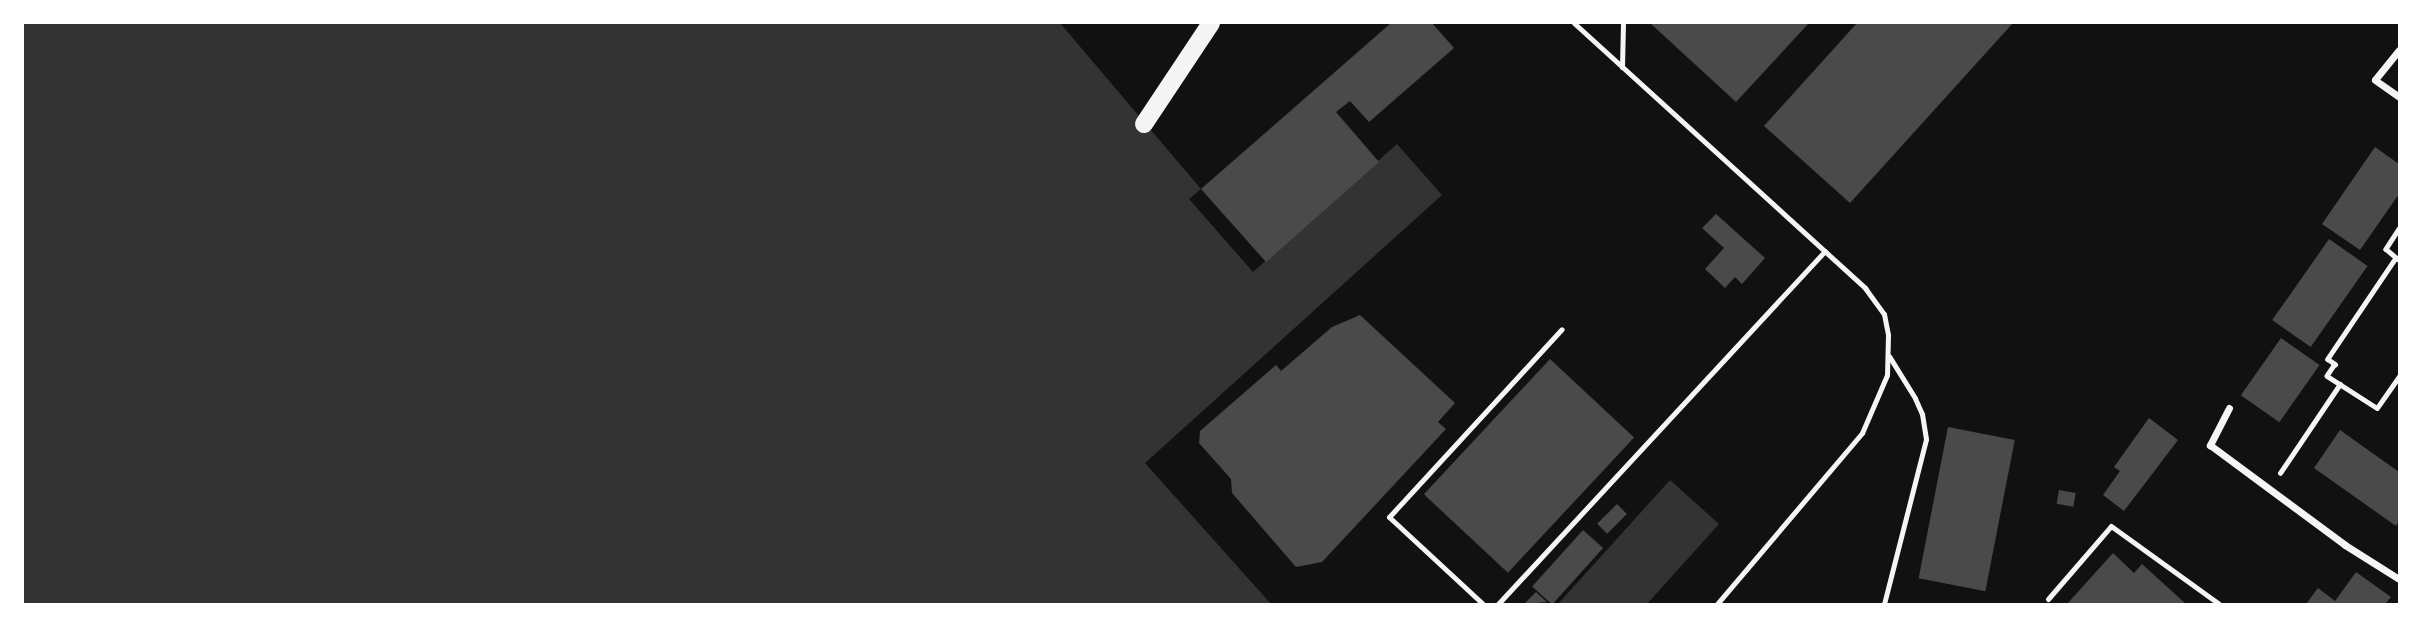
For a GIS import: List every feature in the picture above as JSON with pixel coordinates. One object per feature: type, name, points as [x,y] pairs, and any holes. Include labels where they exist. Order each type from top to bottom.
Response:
[{"type":"main road","points":[[1144,124],[1211,23]]},
{"type":"street","points":[[2399,50],[2375,80],[2399,97]]},
{"type":"street","points":[[2230,408],[2210,445],[2345,545],[2399,579]]},
{"type":"lane","points":[[1574,23],[1865,288],[1884,314],[1889,355],[1882,392],[1850,451],[1717,604]]},
{"type":"lane","points":[[1622,67],[1623,23]]},
{"type":"lane","points":[[1498,604],[1825,251]]},
{"type":"lane","points":[[1483,604],[1389,517],[1562,329]]},
{"type":"lane","points":[[1884,604],[1926,439],[1916,398],[1889,355]]},
{"type":"lane","points":[[2048,599],[2111,526],[2219,604]]},
{"type":"path","points":[[2399,229],[2386,249],[2398,259],[2328,359],[2335,364],[2328,376],[2377,408],[2399,376]]},
{"type":"path","points":[[2269,489],[2340,384]]},
{"type":"shaded area","points":[[23,23],[1060,23],[1201,189],[1189,199],[1253,272],[1397,144],[1442,195],[1145,463],[1271,604],[23,604]]},
{"type":"shaded area","points":[[1670,480],[1719,524],[1647,604],[1558,604]]},
{"type":"building","points":[[1391,23],[1432,23],[1454,48],[1369,122],[1350,101],[1336,112],[1379,162],[1266,262],[1201,189]]},
{"type":"building","points":[[1650,23],[1809,23],[1736,102]]},
{"type":"building","points":[[1857,23],[2013,23],[1850,203],[1764,126]]},
{"type":"building","points":[[2375,147],[2399,164],[2399,194],[2360,250],[2322,224]]},
{"type":"building","points":[[1716,214],[1765,258],[1742,284],[1735,277],[1725,288],[1705,269],[1724,248],[1702,228]]},
{"type":"building","points":[[2329,239],[2368,266],[2311,347],[2272,320]]},
{"type":"building","points":[[1360,315],[1455,403],[1438,422],[1446,429],[1322,562],[1296,567],[1232,493],[1231,479],[1199,443],[1200,431],[1276,365],[1281,371],[1332,327]]},
{"type":"building","points":[[2281,338],[2320,365],[2279,422],[2241,395]]},
{"type":"building","points":[[1550,359],[1634,437],[1508,573],[1424,494]]},
{"type":"building","points":[[2149,418],[2178,440],[2124,511],[2103,495],[2120,471],[2114,467]]},
{"type":"building","points":[[1948,427],[2015,440],[1985,591],[1919,578]]},
{"type":"building","points":[[2340,430],[2399,472],[2399,521],[2396,526],[2314,468]]},
{"type":"building","points":[[2059,490],[2076,493],[2073,507],[2057,504]]},
{"type":"building","points":[[1617,504],[1627,514],[1607,534],[1597,524]]},
{"type":"building","points":[[1583,530],[1603,548],[1553,604],[1532,586]]},
{"type":"building","points":[[2113,553],[2134,573],[2142,564],[2186,604],[2067,604]]},
{"type":"building","points":[[2356,572],[2391,597],[2385,604],[2306,604],[2318,588],[2335,601]]},
{"type":"building","points":[[1536,592],[1547,602],[1524,604]]}]
